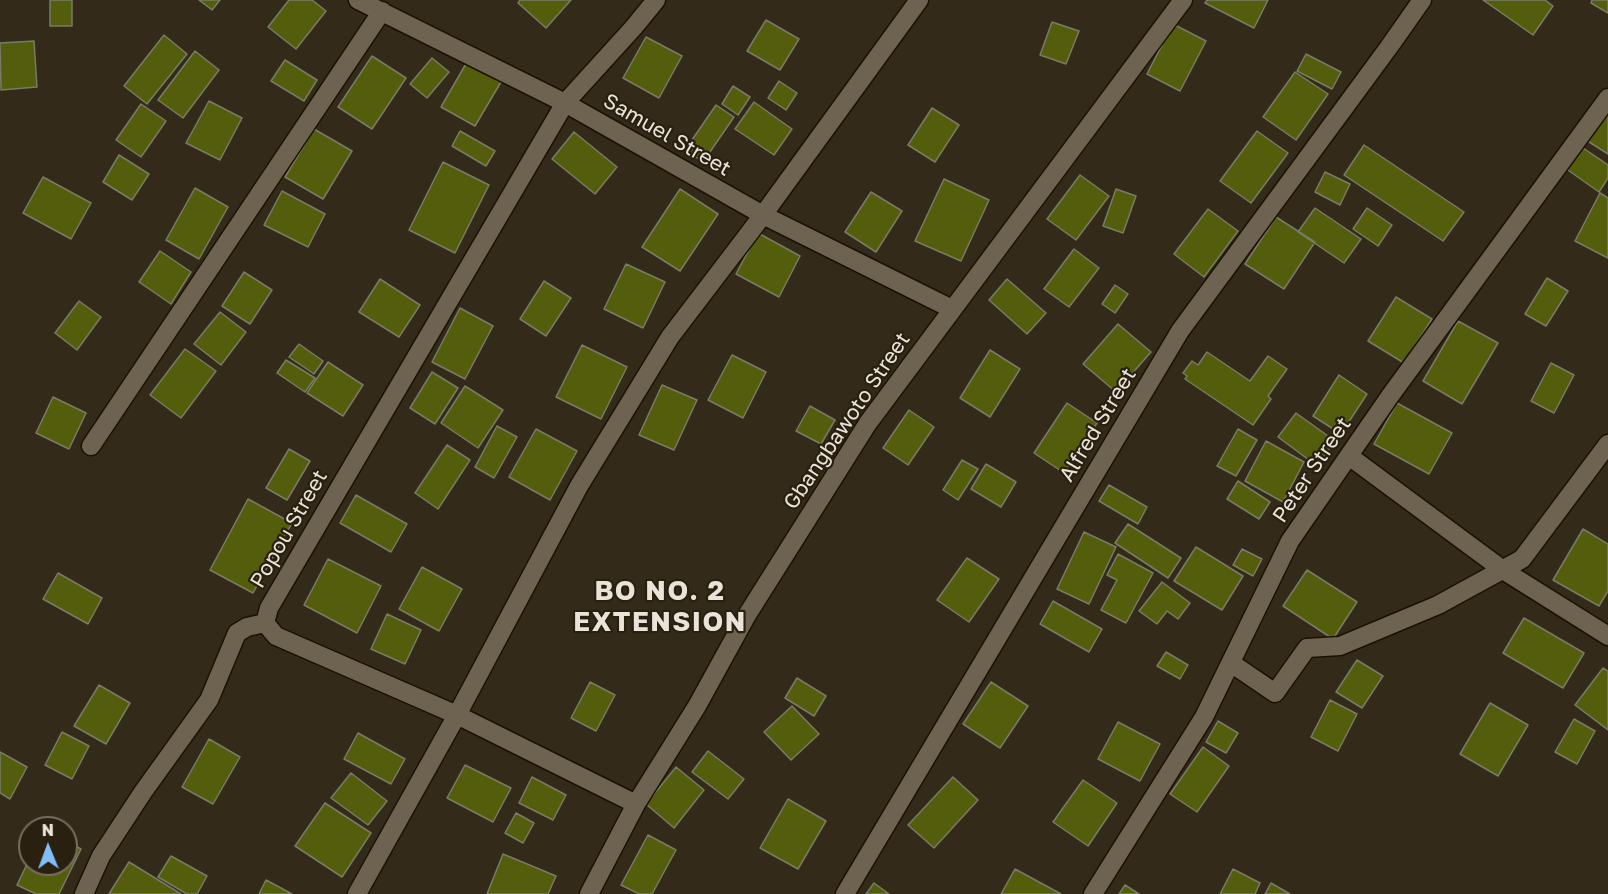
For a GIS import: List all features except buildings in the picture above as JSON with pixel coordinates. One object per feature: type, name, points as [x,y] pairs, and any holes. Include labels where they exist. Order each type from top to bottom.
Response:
[{"type":"street","name":"Samuel Street","points":[[358,0],[565,103],[763,215],[952,309]]},
{"type":"street","name":"Popou Street","points":[[636,804],[457,715],[276,636],[265,623],[268,608],[565,103],[656,0]]},
{"type":"street","points":[[357,894],[457,715],[579,486],[664,347],[919,0]]},
{"type":"street","name":"Gbangbawoto Street","points":[[589,894],[636,804],[697,706],[747,615],[868,423],[1183,0]]},
{"type":"street","name":"Alfred Street","points":[[845,894],[1180,331],[1422,0]]},
{"type":"street","points":[[91,446],[382,11]]},
{"type":"street","name":"Peter Street","points":[[1093,894],[1204,717],[1290,541],[1397,386],[1608,98]]},
{"type":"street","points":[[1231,663],[1275,693],[1307,648],[1340,646],[1438,604],[1522,560],[1608,444]]},
{"type":"street","points":[[1348,456],[1503,570],[1608,636]]},
{"type":"street","points":[[84,894],[101,856],[209,699],[237,633],[247,627],[265,623]]},
{"type":"district","name":"BO NO. 2 EXTENSION","points":[[660,606]]}]
